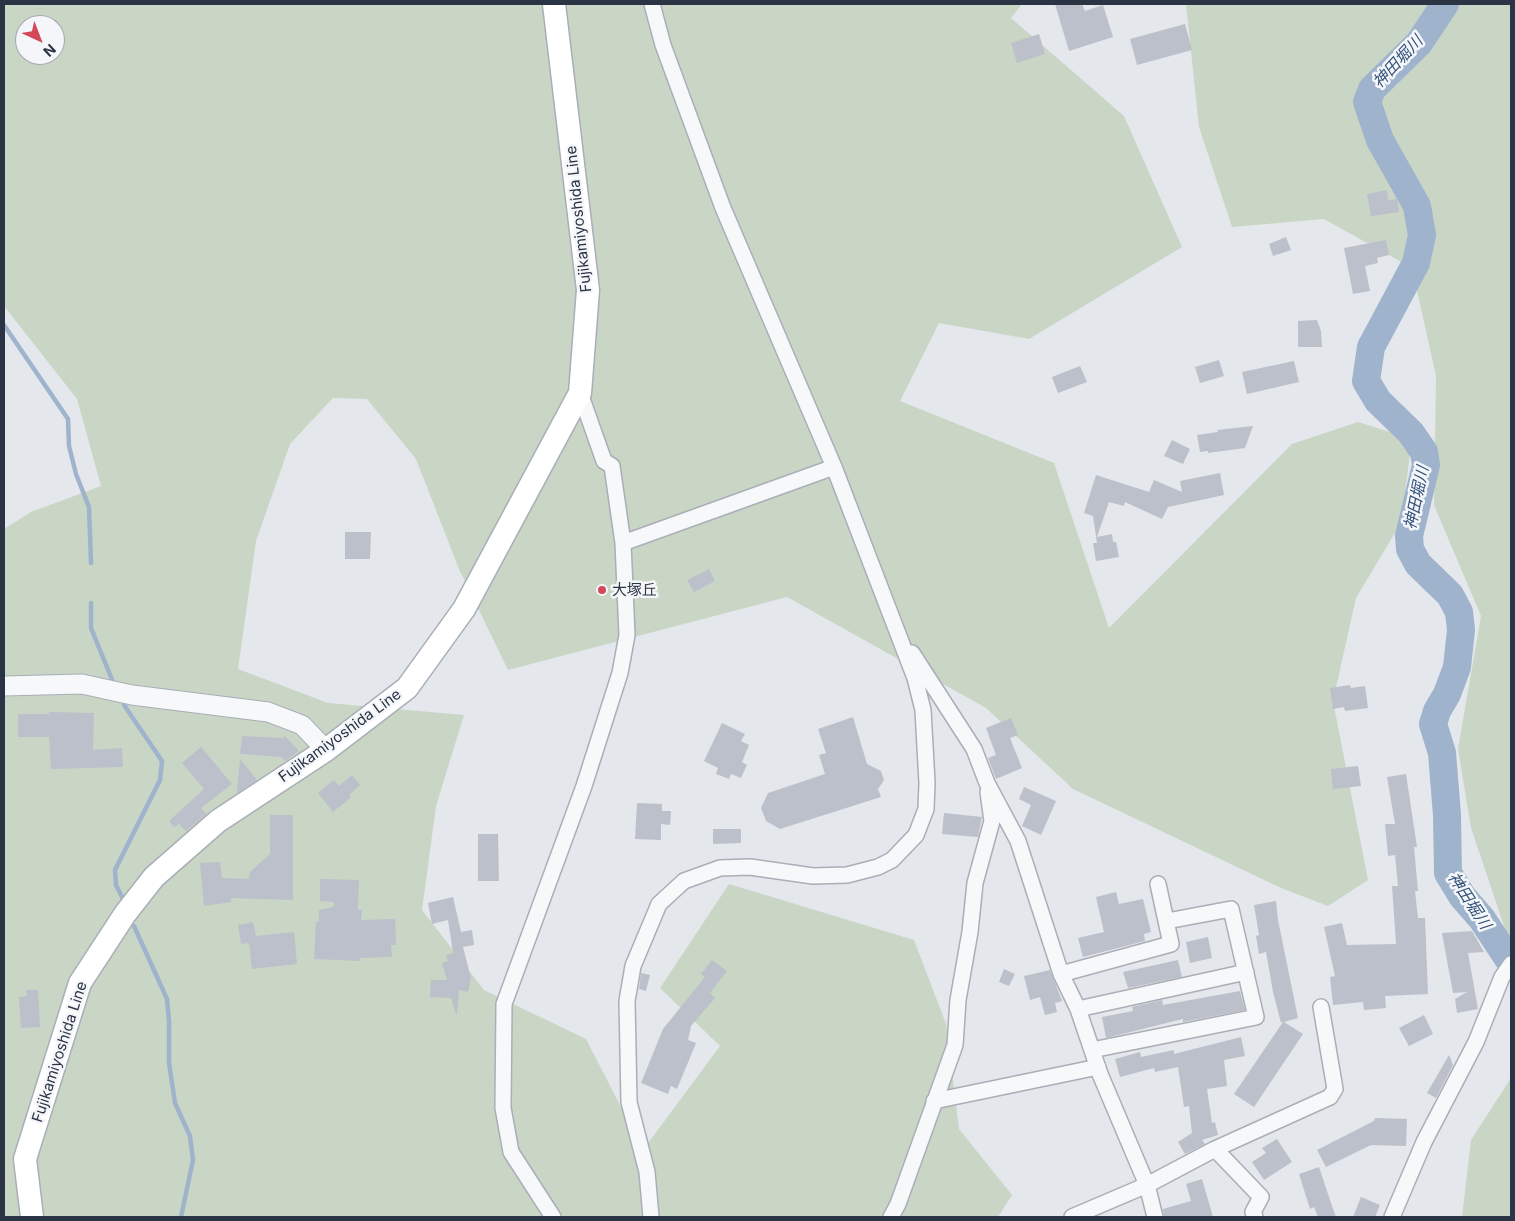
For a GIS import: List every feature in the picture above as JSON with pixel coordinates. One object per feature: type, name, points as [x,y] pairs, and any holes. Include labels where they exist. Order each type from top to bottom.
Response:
[{"type":"main road","name":"Fujikamiyoshida Line","points":[[32,1217],[25,1159],[80,983],[125,914],[154,877],[218,821],[326,750],[407,688],[464,609],[580,393],[588,290],[554,4]]},
{"type":"street","points":[[651,1217],[647,1172],[629,1102],[627,1001],[633,966],[659,904],[684,881],[720,868],[750,866],[813,876],[847,875],[878,867],[892,860],[916,836],[926,809],[927,783],[923,710],[915,678],[834,468],[723,208],[664,45],[652,4]]},
{"type":"street","points":[[553,1217],[511,1152],[503,1108],[504,1004],[584,786],[620,673],[627,635],[623,543],[612,466],[604,461],[580,393]]},
{"type":"street","points":[[623,543],[834,468]]},
{"type":"street","points":[[893,622],[974,749],[987,783],[1018,841],[1061,974],[1078,1009],[1098,1067],[1147,1185],[1154,1217]]},
{"type":"street","points":[[4,686],[82,684],[132,695],[268,712],[302,725],[326,750]]},
{"type":"street","points":[[892,1217],[955,1045],[958,1000],[969,940],[975,883],[992,822],[987,783]]},
{"type":"street","points":[[1061,974],[1171,944],[1158,884]]},
{"type":"street","points":[[1092,1050],[1256,1016],[1231,909],[1167,922]]},
{"type":"street","points":[[1392,1217],[1424,1142],[1476,1042],[1502,977],[1511,964]]},
{"type":"street","points":[[1078,1009],[1246,972]]},
{"type":"street","points":[[1072,1217],[1147,1185],[1215,1149],[1330,1097],[1336,1089],[1321,1007]]},
{"type":"street","points":[[934,1101],[1098,1067]]},
{"type":"street","points":[[1215,1149],[1261,1197],[1253,1212],[1255,1217]]},
{"type":"green space","points":[[4,4],[1022,4],[1011,18],[1124,116],[1182,247],[1029,339],[939,323],[900,401],[1054,463],[1109,628],[1292,444],[1358,422],[1412,439],[1401,523],[1356,598],[1333,701],[1368,880],[1328,906],[1281,888],[1073,789],[986,708],[787,597],[508,670],[459,569],[416,459],[367,399],[333,398],[290,444],[256,541],[238,669],[328,703],[464,715],[436,806],[422,910],[484,990],[586,1039],[643,1150],[720,1046],[660,988],[729,884],[914,940],[946,1024],[959,1129],[1012,1195],[998,1217],[4,1217],[4,529],[31,512],[101,486],[77,399],[4,306]]},
{"type":"green space","points":[[1186,4],[1511,4],[1511,947],[1471,828],[1458,749],[1481,616],[1434,505],[1436,376],[1412,268],[1324,219],[1232,227],[1199,127]]},
{"type":"green space","points":[[1511,1078],[1511,1217],[1462,1217],[1471,1140]]},
{"type":"building","points":[[1055,4],[1082,4],[1085,11],[1103,5],[1113,37],[1069,51]]},
{"type":"building","points":[[1185,24],[1192,50],[1137,65],[1130,39]]},
{"type":"building","points":[[1039,34],[1045,54],[1017,63],[1011,43]]},
{"type":"building","points":[[1387,190],[1388,200],[1397,199],[1399,212],[1371,216],[1367,194]]},
{"type":"building","points":[[1286,237],[1291,250],[1273,256],[1269,244]]},
{"type":"building","points":[[1386,240],[1389,255],[1377,258],[1378,263],[1365,266],[1370,291],[1353,294],[1344,248]]},
{"type":"building","points":[[1317,320],[1321,331],[1322,347],[1298,347],[1298,321]]},
{"type":"building","points":[[1219,360],[1224,376],[1200,383],[1195,367]]},
{"type":"building","points":[[1294,361],[1299,382],[1247,394],[1242,372]]},
{"type":"building","points":[[1080,366],[1087,382],[1058,393],[1052,377]]},
{"type":"building","points":[[1253,426],[1245,448],[1208,453],[1208,451],[1200,452],[1197,435],[1218,432],[1217,430]]},
{"type":"building","points":[[1172,440],[1190,449],[1183,464],[1164,456]]},
{"type":"building","points":[[1220,473],[1224,495],[1168,507],[1162,519],[1125,502],[1124,506],[1109,502],[1097,537],[1112,534],[1119,557],[1096,561],[1093,543],[1097,543],[1093,516],[1084,513],[1096,475],[1149,492],[1154,480],[1182,492],[1180,481]]},
{"type":"building","points":[[345,532],[371,532],[370,559],[345,559]]},
{"type":"building","points":[[709,569],[715,581],[694,592],[687,580]]},
{"type":"building","points":[[1350,685],[1351,688],[1365,686],[1368,708],[1345,711],[1344,707],[1333,709],[1330,688]]},
{"type":"building","points":[[49,712],[94,713],[93,750],[122,748],[123,767],[51,769],[49,737],[18,737],[18,714],[49,714]]},
{"type":"building","points":[[853,717],[867,764],[881,771],[884,780],[878,789],[881,797],[780,829],[766,821],[761,808],[768,793],[825,774],[819,755],[826,753],[818,729]]},
{"type":"building","points":[[1011,718],[1018,735],[1010,738],[1022,768],[996,779],[988,758],[996,755],[986,728]]},
{"type":"building","points":[[722,723],[745,734],[741,741],[749,745],[742,762],[747,765],[741,778],[731,774],[729,779],[716,774],[718,768],[704,761]]},
{"type":"building","points":[[242,736],[282,738],[285,736],[299,751],[285,761],[282,757],[240,754]]},
{"type":"building","points":[[201,747],[232,784],[201,808],[206,814],[186,831],[179,824],[174,827],[169,821],[204,789],[182,763]]},
{"type":"building","points":[[240,759],[257,780],[237,793]]},
{"type":"building","points":[[1358,766],[1361,786],[1333,789],[1331,769]]},
{"type":"building","points":[[1406,774],[1417,847],[1414,847],[1418,891],[1415,891],[1418,918],[1425,918],[1428,994],[1385,996],[1386,1008],[1364,1010],[1363,1002],[1333,1005],[1330,977],[1335,976],[1324,927],[1342,923],[1347,945],[1396,944],[1392,886],[1398,886],[1395,855],[1388,856],[1385,824],[1395,824],[1387,777]]},
{"type":"building","points":[[352,775],[360,785],[349,795],[351,797],[333,812],[318,793],[334,780],[339,786]]},
{"type":"building","points":[[1024,787],[1056,801],[1041,835],[1022,826],[1031,805],[1019,799]]},
{"type":"building","points":[[637,803],[662,804],[662,811],[671,811],[670,825],[661,824],[661,840],[635,839]]},
{"type":"building","points":[[944,813],[982,817],[978,837],[942,834]]},
{"type":"building","points":[[270,815],[293,815],[293,900],[231,898],[231,902],[204,906],[200,863],[220,862],[222,878],[249,879],[250,872],[270,854]]},
{"type":"building","points":[[713,829],[741,829],[741,843],[713,844]]},
{"type":"building","points":[[478,834],[498,834],[499,881],[478,881]]},
{"type":"building","points":[[320,879],[359,880],[358,910],[362,910],[361,920],[395,919],[396,945],[391,945],[392,957],[360,958],[360,961],[314,959],[316,921],[319,922],[319,910],[334,907],[334,902],[320,901]]},
{"type":"building","points":[[1116,892],[1119,904],[1143,899],[1151,932],[1144,934],[1145,941],[1083,957],[1078,938],[1104,932],[1096,897]]},
{"type":"building","points":[[453,897],[461,932],[472,930],[474,945],[463,947],[471,978],[468,992],[459,990],[457,1014],[451,998],[430,997],[431,980],[447,980],[442,963],[448,961],[446,955],[453,953],[448,920],[432,924],[428,903]]},
{"type":"building","points":[[1276,901],[1278,920],[1298,1018],[1284,1022],[1303,1034],[1254,1107],[1234,1094],[1283,1022],[1281,1023],[1273,992],[1266,952],[1259,954],[1256,936],[1259,935],[1254,905]]},
{"type":"building","points":[[253,922],[256,936],[294,932],[297,964],[252,969],[249,943],[241,944],[238,925]]},
{"type":"building","points":[[1472,931],[1484,952],[1468,953],[1478,1009],[1457,1013],[1455,999],[1467,992],[1453,993],[1442,933]]},
{"type":"building","points":[[1208,937],[1212,958],[1190,963],[1186,942]]},
{"type":"building","points":[[712,960],[727,971],[710,993],[715,998],[691,1026],[688,1040],[696,1043],[677,1089],[671,1086],[668,1094],[641,1083],[663,1029],[705,977],[701,974]]},
{"type":"building","points":[[1178,960],[1182,977],[1128,988],[1123,972]]},
{"type":"building","points":[[1004,969],[1015,974],[1009,986],[999,982]]},
{"type":"building","points":[[1050,970],[1062,1001],[1055,1003],[1057,1012],[1045,1015],[1040,997],[1030,1000],[1024,976]]},
{"type":"building","points":[[641,973],[650,975],[646,991],[639,989]]},
{"type":"building","points":[[26,990],[38,990],[40,1027],[21,1028],[19,997],[27,996]]},
{"type":"building","points":[[1240,991],[1245,1010],[1183,1022],[1183,1019],[1106,1038],[1102,1017],[1133,1011],[1132,1007],[1162,1000],[1163,1005]]},
{"type":"building","points":[[1424,1015],[1433,1034],[1409,1046],[1399,1028]]},
{"type":"building","points":[[1241,1037],[1245,1056],[1224,1060],[1227,1086],[1207,1089],[1212,1123],[1215,1122],[1218,1135],[1202,1140],[1205,1144],[1185,1154],[1178,1142],[1192,1133],[1189,1106],[1184,1107],[1178,1067],[1155,1072],[1154,1068],[1120,1077],[1115,1059],[1140,1052],[1141,1057],[1174,1050],[1174,1054]]},
{"type":"building","points":[[1449,1055],[1453,1065],[1436,1098],[1427,1093]]},
{"type":"building","points":[[1375,1118],[1407,1119],[1406,1146],[1371,1145],[1326,1167],[1317,1150],[1374,1121]]},
{"type":"building","points":[[1277,1139],[1292,1162],[1264,1180],[1252,1162],[1266,1153],[1262,1148]]},
{"type":"building","points":[[1319,1167],[1336,1217],[1318,1217],[1314,1207],[1310,1209],[1299,1174]]},
{"type":"building","points":[[1202,1179],[1213,1217],[1164,1217],[1163,1209],[1191,1201],[1186,1184]]},
{"type":"building","points":[[1361,1197],[1380,1205],[1375,1217],[1353,1217]]},
{"type":"waterway","name":"神田堀川","points":[[1445,4],[1419,43],[1372,89],[1367,102],[1380,140],[1417,206],[1422,235],[1416,263],[1371,347],[1366,381],[1378,401],[1411,433],[1424,452],[1426,465],[1409,536],[1410,549],[1418,564],[1450,595],[1459,612],[1461,630],[1457,667],[1433,724],[1442,753],[1447,815],[1448,873],[1462,896],[1482,919],[1511,963]]},
{"type":"waterway","points":[[4,325],[68,419],[69,446],[76,474],[89,507],[91,563]]},
{"type":"waterway","points":[[91,603],[91,628],[113,682]]},
{"type":"waterway","points":[[123,899],[116,885],[115,870],[160,780],[162,761],[124,705]]},
{"type":"waterway","points":[[134,926],[167,999],[169,1063],[175,1103],[190,1136],[193,1160],[181,1217]]},
{"type":"place","name":"大塚丘","points":[[602,590]]}]
